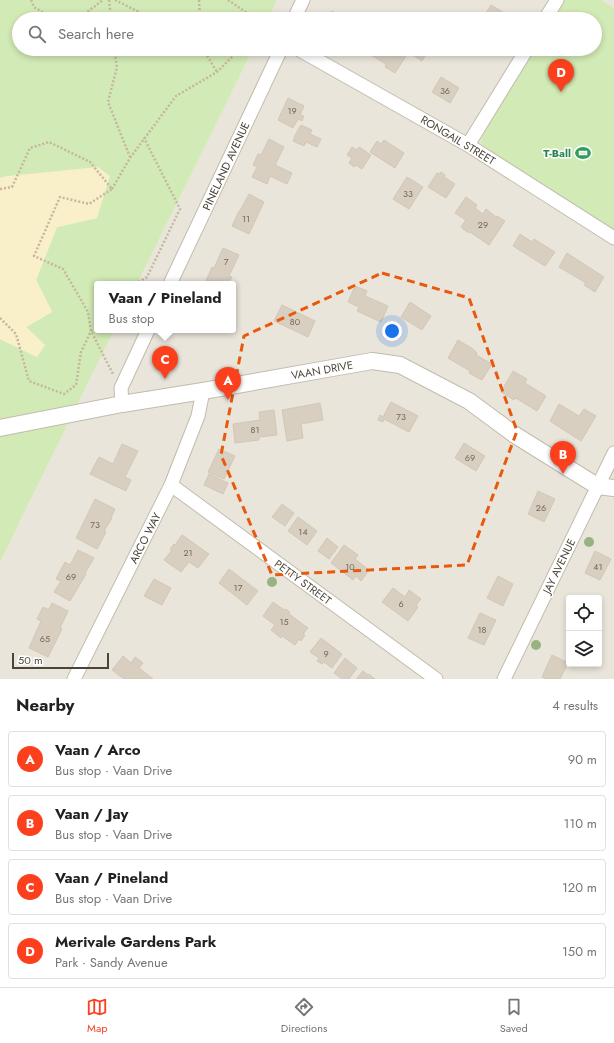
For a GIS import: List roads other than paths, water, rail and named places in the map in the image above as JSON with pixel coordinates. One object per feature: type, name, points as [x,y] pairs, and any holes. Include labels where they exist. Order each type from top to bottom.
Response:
[{"type":"street","points":[[297,12],[303,0]]},
{"type":"street","points":[[550,12],[557,0]]},
{"type":"street","name":"PINELAND AVENUE","points":[[171,281],[278,56]]},
{"type":"street","name":"RONGAIL STREET","points":[[310,56],[468,145],[614,238]]},
{"type":"street","points":[[468,145],[523,56]]},
{"type":"street","points":[[122,396],[147,333]]},
{"type":"street","name":"VAAN DRIVE","points":[[0,428],[122,396],[203,391],[372,361],[400,364],[469,401],[515,435],[597,486],[614,488]]},
{"type":"street","name":"ARCO WAY","points":[[75,678],[171,485],[198,416],[203,391]]},
{"type":"street","name":"JAY AVENUE","points":[[504,679],[614,453]]},
{"type":"street","name":"PETTY STREET","points":[[171,485],[436,679]]},
{"type":"place","name":"Merivale Gardens Park","points":[[561,92]]},
{"type":"place","name":"T-Ball","points":[[583,153]]},
{"type":"place","name":"Vaan / Pineland","points":[[165,379]]},
{"type":"place","name":"Vaan / Arco","points":[[228,400]]},
{"type":"place","name":"Vaan / Jay","points":[[563,474]]}]
